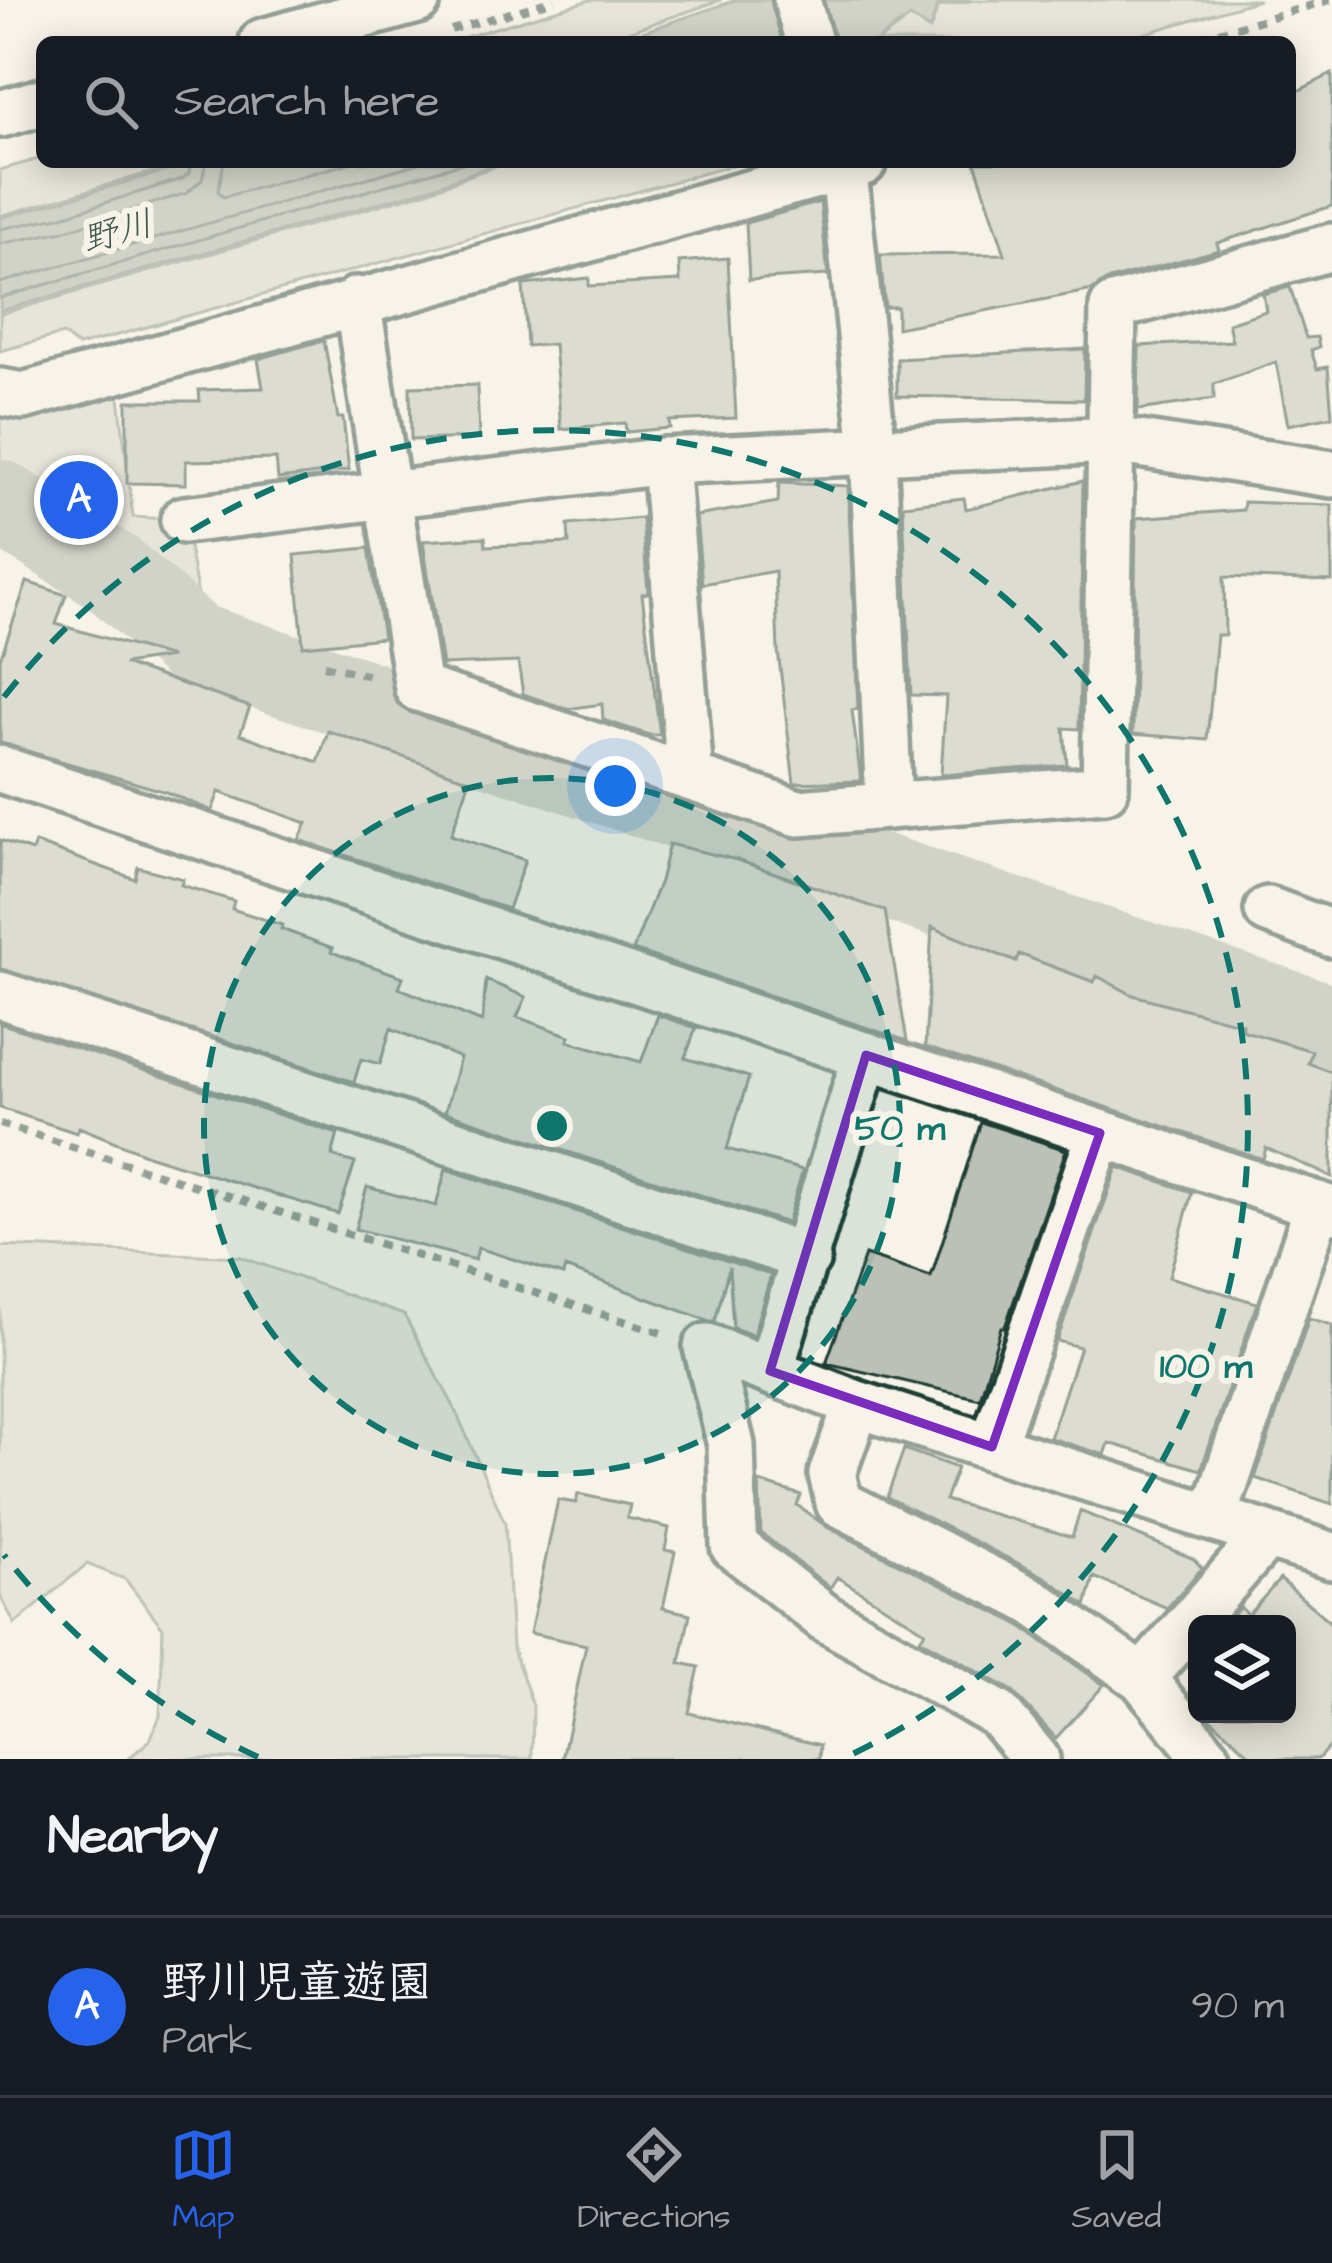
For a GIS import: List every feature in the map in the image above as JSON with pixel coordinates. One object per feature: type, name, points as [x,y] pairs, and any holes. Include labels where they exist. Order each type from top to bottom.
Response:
[{"type":"street","points":[[797,0],[806,36]]},
{"type":"street","points":[[303,36],[424,18]]},
{"type":"street","points":[[0,114],[36,104]]},
{"type":"street","points":[[0,392],[23,396],[836,168]]},
{"type":"street","points":[[850,168],[873,450],[890,806]]},
{"type":"street","points":[[357,300],[418,688],[798,813],[1105,789],[1113,307],[1332,247]]},
{"type":"street","points":[[184,520],[665,461],[1113,440],[1332,474]]},
{"type":"street","points":[[665,461],[690,777]]},
{"type":"street","points":[[0,769],[1325,1207],[1214,1517]]},
{"type":"street","points":[[1268,910],[1332,934]]},
{"type":"street","points":[[0,995],[807,1258]]},
{"type":"street","points":[[770,1371],[866,1055]]},
{"type":"street","points":[[992,1448],[1100,1133]]},
{"type":"street","points":[[706,1347],[857,1404],[1332,1556]]},
{"type":"street","points":[[706,1347],[731,1445],[734,1546],[825,1618],[998,1714],[1036,1759]]},
{"type":"street","points":[[857,1404],[832,1474],[839,1503],[1032,1601],[1142,1678],[1208,1759]]},
{"type":"street","points":[[1142,1678],[1267,1535]]},
{"type":"path","points":[[424,18],[555,0]]},
{"type":"path","points":[[1205,36],[1330,0]]},
{"type":"path","points":[[0,1124],[706,1347]]},
{"type":"highlighted area","points":[[866,1055],[1100,1133],[992,1447],[770,1371]]},
{"type":"shaded area","points":[[590,0],[721,0],[616,36],[468,36]]},
{"type":"shaded area","points":[[975,0],[1259,0],[1136,36],[885,36],[910,18],[930,30],[938,7]]},
{"type":"shaded area","points":[[36,160],[36,168],[166,168],[0,216],[0,170]]},
{"type":"shaded area","points":[[490,168],[722,168],[78,346],[63,334],[0,351],[0,314],[425,192]]},
{"type":"shaded area","points":[[118,388],[133,517],[184,520],[206,639],[121,564],[0,481],[0,411]]},
{"type":"shaded area","points":[[0,1246],[241,1257],[404,1315],[453,1405],[505,1523],[512,1646],[533,1706],[532,1759],[128,1759],[150,1740],[160,1716],[163,1628],[125,1579],[87,1564],[15,1624],[0,1596]]},
{"type":"water","points":[[736,0],[970,0],[937,6],[930,29],[910,17],[883,36],[631,36]]},
{"type":"water","name":"野川","points":[[176,168],[485,168],[431,188],[0,311],[0,218]]},
{"type":"building","points":[[1332,74],[1332,206],[1217,243],[1219,250],[1106,281],[1093,290],[897,328],[897,307],[885,307],[880,255],[1005,254],[977,168],[1296,168],[1296,92]]},
{"type":"building","points":[[820,202],[828,275],[749,280],[746,223]]},
{"type":"building","points":[[728,258],[736,418],[669,421],[670,428],[626,432],[625,423],[561,429],[554,344],[527,346],[523,285],[589,278],[589,286],[680,281],[679,262]]},
{"type":"building","points":[[1290,287],[1306,338],[1317,337],[1319,347],[1311,350],[1317,369],[1328,367],[1332,416],[1288,425],[1276,362],[1214,384],[1214,399],[1138,410],[1139,346],[1232,341],[1228,323],[1266,311],[1263,294]]},
{"type":"building","points":[[324,340],[338,418],[343,418],[349,470],[278,479],[276,459],[186,461],[186,484],[127,483],[127,401],[200,401],[199,390],[263,388],[258,359]]},
{"type":"building","points":[[1085,349],[1084,400],[897,396],[897,359]]},
{"type":"building","points":[[477,385],[479,438],[411,440],[410,387]]},
{"type":"building","points":[[1083,481],[1079,729],[1064,728],[1067,765],[941,775],[946,696],[911,695],[903,505],[964,498],[966,509]]},
{"type":"building","points":[[779,483],[848,486],[858,709],[852,710],[861,781],[794,783],[778,651],[775,571],[702,584],[696,516],[778,502]]},
{"type":"building","points":[[1244,502],[1332,505],[1332,581],[1224,577],[1225,635],[1217,635],[1207,740],[1133,734],[1136,518],[1243,510]]},
{"type":"building","points":[[642,518],[648,593],[642,594],[660,735],[603,720],[602,704],[567,709],[523,694],[518,662],[442,665],[423,541],[485,537],[486,546],[569,543],[568,525]]},
{"type":"building","points":[[369,548],[383,638],[303,646],[295,555]]},
{"type":"building","points":[[27,582],[66,595],[56,624],[171,657],[124,664],[250,707],[240,734],[318,762],[328,731],[470,780],[451,835],[525,860],[508,909],[299,840],[307,823],[219,792],[212,811],[166,792],[0,743],[0,659]]},
{"type":"building","points":[[0,840],[32,851],[35,843],[135,879],[138,867],[183,879],[181,885],[234,901],[232,909],[282,925],[281,929],[333,948],[331,952],[403,977],[399,988],[482,1022],[486,980],[526,997],[517,1017],[570,1036],[568,1041],[641,1062],[658,1015],[696,1028],[685,1058],[749,1077],[727,1149],[803,1170],[787,1223],[445,1112],[460,1058],[391,1028],[380,1064],[361,1059],[354,1082],[0,969]]},
{"type":"building","points":[[669,844],[737,860],[885,911],[907,1041],[633,950]]},
{"type":"building","points":[[932,927],[1016,962],[1019,954],[1094,982],[1097,976],[1133,995],[1242,1024],[1241,1030],[1312,1051],[1308,1063],[1332,1072],[1332,1177],[1266,1148],[1263,1159],[925,1047]]},
{"type":"building","points":[[0,1023],[338,1134],[332,1156],[355,1163],[338,1214],[150,1156],[79,1127],[77,1133],[0,1108]]},
{"type":"building","points":[[981,1122],[1066,1150],[1005,1327],[1001,1327],[980,1399],[826,1363],[865,1255],[931,1277]]},
{"type":"building","points":[[1117,1167],[1192,1192],[1169,1277],[1257,1303],[1201,1470],[1109,1443],[1105,1455],[1050,1438],[1080,1347],[1057,1341]]},
{"type":"building","points":[[446,1169],[771,1275],[753,1335],[733,1328],[729,1267],[715,1321],[709,1321],[565,1268],[563,1275],[478,1248],[475,1260],[355,1229],[367,1187],[436,1206]]},
{"type":"building","points":[[1309,1318],[1332,1325],[1332,1504],[1255,1478]]},
{"type":"building","points":[[904,1449],[957,1468],[945,1500],[1072,1537],[1080,1511],[1194,1559],[1202,1568],[1167,1608],[1094,1577],[1086,1606],[1045,1577],[887,1497]]},
{"type":"building","points":[[759,1482],[801,1495],[797,1505],[827,1527],[1018,1624],[1104,1685],[1056,1738],[1011,1690],[920,1639],[925,1631],[837,1577],[830,1588],[761,1533]]},
{"type":"building","points":[[578,1494],[630,1505],[627,1518],[669,1528],[665,1550],[675,1552],[663,1608],[690,1614],[680,1663],[699,1667],[689,1713],[820,1745],[819,1759],[562,1759],[586,1645],[530,1633],[558,1500],[576,1503]]},
{"type":"building","points":[[1280,1579],[1332,1624],[1332,1743],[1318,1759],[1255,1759],[1216,1723],[1296,1723],[1296,1615],[1248,1615]]},
{"type":"waterway","points":[[0,502],[113,573],[193,644],[1332,1027]]},
{"type":"place","name":"野川児童遊園","points":[[79,500]]}]
